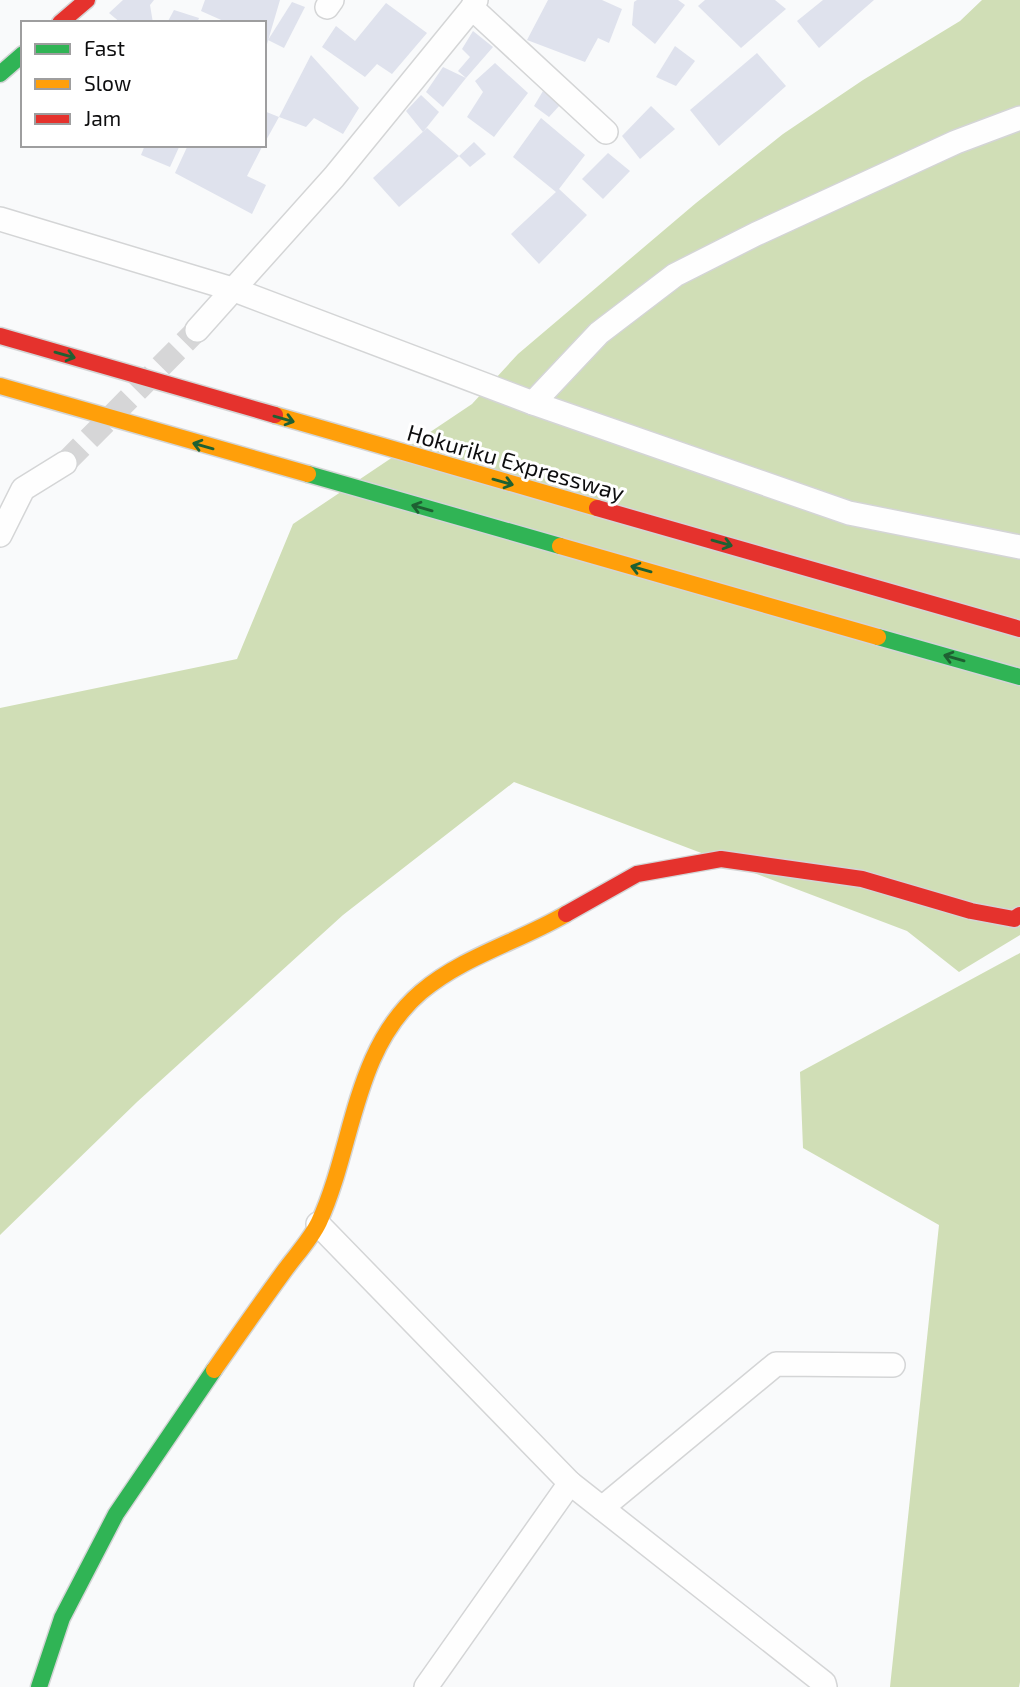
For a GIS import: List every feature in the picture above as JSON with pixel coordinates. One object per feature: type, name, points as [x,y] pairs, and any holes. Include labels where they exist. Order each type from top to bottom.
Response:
[{"type":"main road","points":[[62,21],[87,0]]},
{"type":"main road","points":[[0,74],[21,56]]},
{"type":"main road","name":"Hokuriku Expressway","points":[[0,336],[1020,629]]},
{"type":"main road","points":[[0,386],[1020,677]]},
{"type":"main road","points":[[39,1687],[62,1618],[116,1514],[317,1224],[337,1171],[357,1097],[388,1028],[419,993],[458,965],[541,929],[637,874],[721,859],[862,879],[971,911],[1014,919],[1020,915]]},
{"type":"street","points":[[197,330],[334,177],[474,4],[607,132]]},
{"type":"street","points":[[533,403],[599,333],[675,275],[756,234],[943,148],[1020,118]]},
{"type":"street","points":[[0,219],[232,289],[533,403],[849,513],[1020,547]]},
{"type":"street","points":[[0,536],[23,489],[65,463]]},
{"type":"street","points":[[317,1224],[570,1483],[824,1683],[825,1687]]},
{"type":"street","points":[[602,1508],[776,1364],[894,1366]]},
{"type":"street","points":[[426,1687],[570,1483]]},
{"type":"green space","points":[[982,0],[1020,0],[1020,935],[959,972],[907,931],[514,782],[343,915],[137,1102],[0,1235],[0,708],[237,659],[293,524],[472,404],[518,354],[696,203],[783,134],[863,80],[960,21]]},
{"type":"green space","points":[[1020,953],[1020,1682],[1019,1687],[890,1687],[939,1225],[803,1148],[800,1072]]},
{"type":"building","points":[[123,0],[154,0],[150,5],[153,21],[119,21],[109,13]]},
{"type":"building","points":[[205,0],[280,0],[266,48],[266,21],[224,21],[201,11]]},
{"type":"building","points":[[548,0],[602,0],[622,9],[609,43],[598,38],[585,62],[527,40]]},
{"type":"building","points":[[678,0],[685,5],[655,44],[632,25],[634,2]]},
{"type":"building","points":[[705,0],[775,0],[786,9],[741,48],[698,6]]},
{"type":"building","points":[[823,0],[874,0],[819,48],[797,21]]},
{"type":"building","points":[[292,2],[305,7],[284,48],[268,40]]},
{"type":"building","points":[[386,3],[427,33],[392,74],[377,64],[365,77],[322,47],[336,26],[355,41]]},
{"type":"building","points":[[174,10],[199,18],[198,21],[168,21]]},
{"type":"building","points":[[473,31],[493,47],[466,78],[458,71],[470,57],[462,49]]},
{"type":"building","points":[[675,46],[695,61],[676,86],[656,77]]},
{"type":"building","points":[[757,53],[786,86],[719,146],[690,110]]},
{"type":"building","points":[[311,55],[359,108],[343,134],[314,118],[306,127],[279,117]]},
{"type":"building","points":[[495,63],[528,93],[494,137],[467,117],[483,92],[475,81]]},
{"type":"building","points":[[443,67],[466,78],[443,107],[426,92]]},
{"type":"building","points":[[543,91],[560,105],[549,117],[534,106]]},
{"type":"building","points":[[421,95],[439,112],[423,132],[406,111]]},
{"type":"building","points":[[651,106],[675,129],[640,159],[622,136]]},
{"type":"building","points":[[266,112],[279,117],[266,140]]},
{"type":"building","points":[[541,118],[585,155],[559,189],[587,215],[539,264],[511,234],[556,192],[513,157]]},
{"type":"building","points":[[427,128],[459,156],[399,207],[373,178]]},
{"type":"building","points":[[474,142],[486,154],[470,167],[459,156]]},
{"type":"building","points":[[144,147],[179,147],[170,167],[141,155]]},
{"type":"building","points":[[187,147],[262,147],[247,176],[266,185],[252,214],[175,173]]},
{"type":"building","points":[[608,153],[630,171],[603,199],[582,179]]},
{"type":"tunnel","points":[[65,463],[197,330]]},
{"type":"traffic: fast","points":[[0,74],[21,56]]},
{"type":"traffic: fast","points":[[308,474],[560,546]]},
{"type":"traffic: fast","points":[[878,637],[1020,677]]},
{"type":"traffic: fast","points":[[39,1687],[62,1618],[116,1514],[214,1370]]},
{"type":"traffic: slow","points":[[0,386],[308,474]]},
{"type":"traffic: slow","points":[[275,415],[597,508]]},
{"type":"traffic: slow","points":[[560,546],[878,637]]},
{"type":"traffic: slow","points":[[214,1370],[319,1222],[331,1193],[368,1070],[381,1042],[399,1015],[438,979],[566,914]]},
{"type":"traffic: jam","points":[[62,21],[87,0]]},
{"type":"traffic: jam","points":[[0,336],[275,415]]},
{"type":"traffic: jam","points":[[597,508],[1020,629]]},
{"type":"traffic: jam","points":[[566,914],[637,874],[721,859],[862,879],[971,911],[1014,919],[1020,915]]}]
